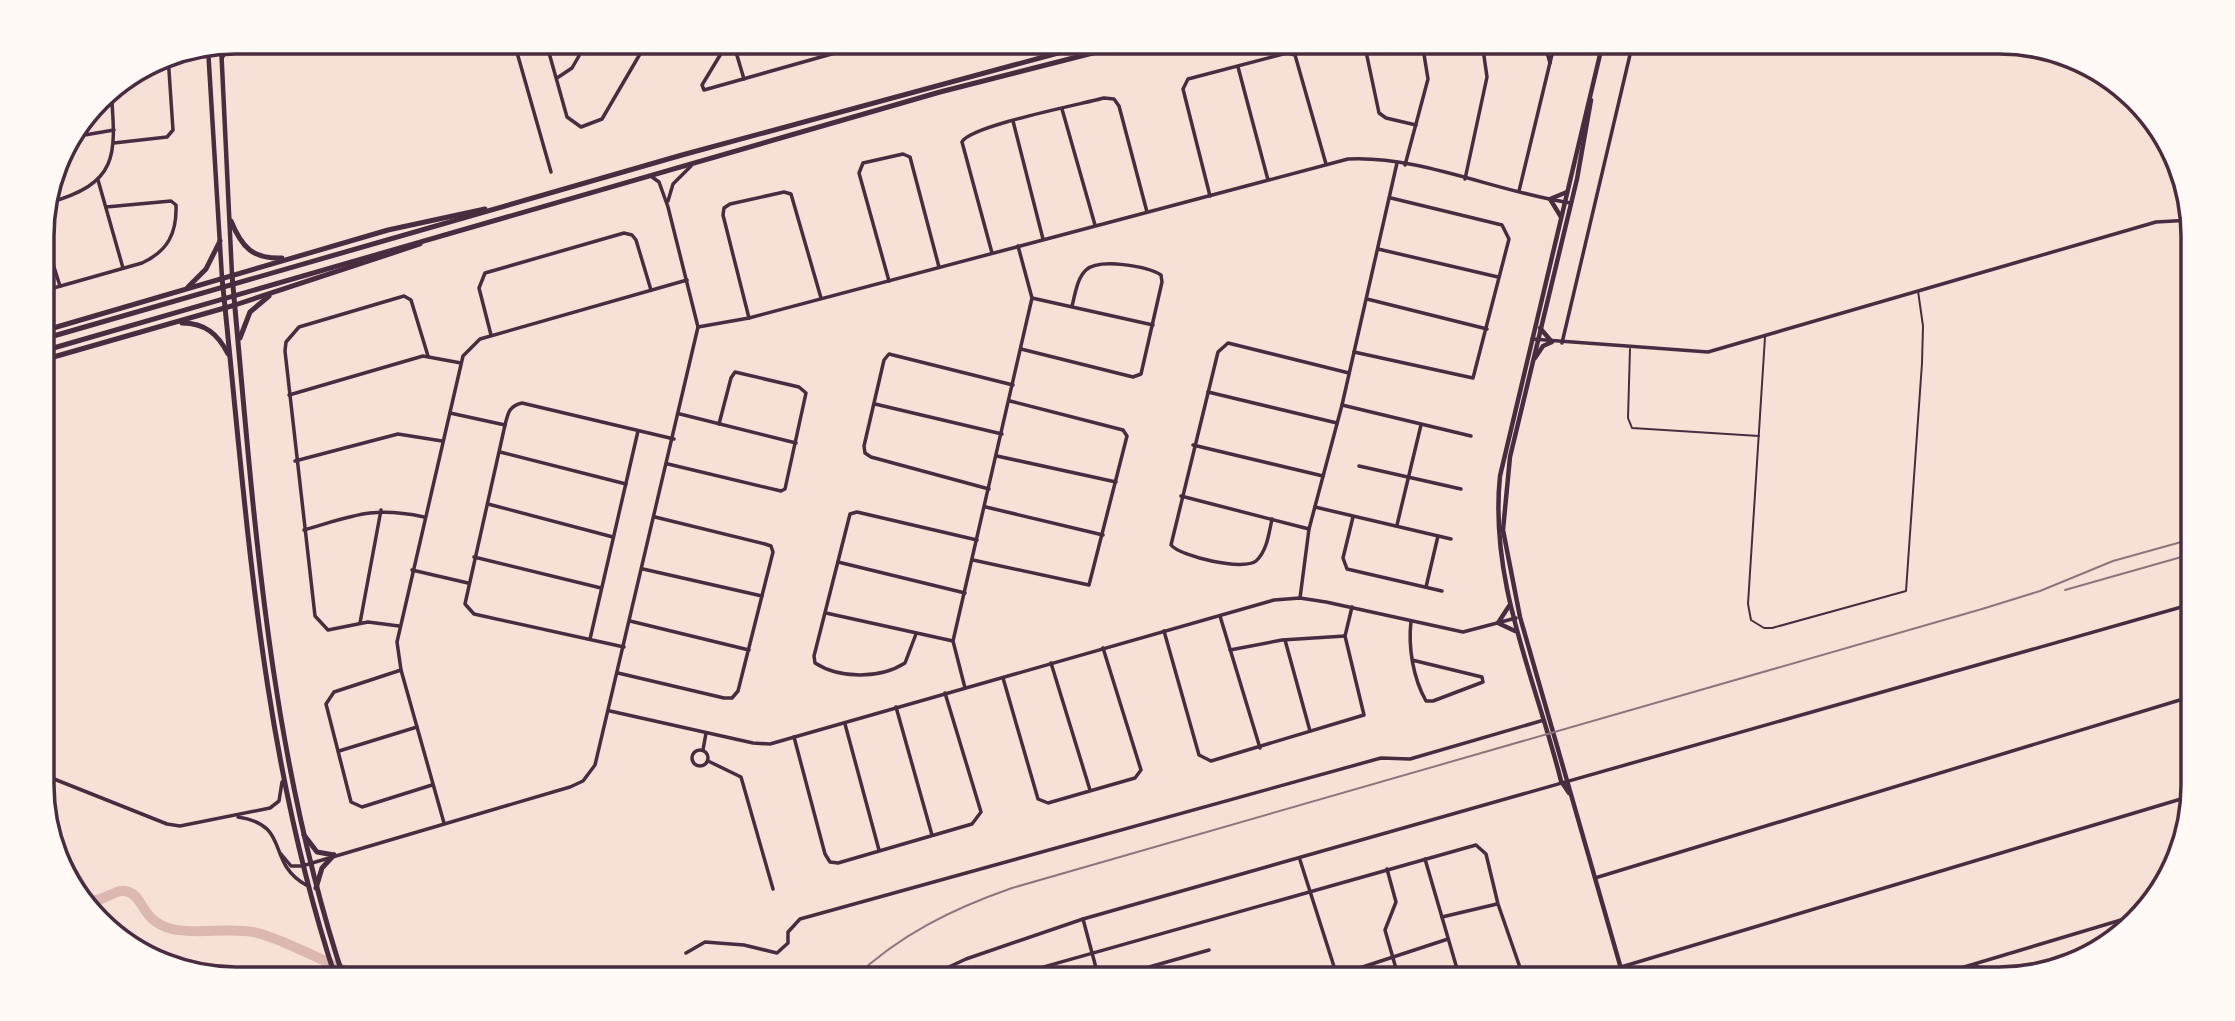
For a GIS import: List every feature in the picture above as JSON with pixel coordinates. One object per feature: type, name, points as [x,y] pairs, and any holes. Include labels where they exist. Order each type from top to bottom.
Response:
[{"type":"main road","points":[[1600,54],[1540,328],[1534,340],[1532,362],[1510,457],[1502,510],[1505,554],[1520,617],[1620,966]]},
{"type":"main road","points":[[55,335],[254,276],[1048,55]]},
{"type":"main road","points":[[55,348],[940,92],[1087,55]]},
{"type":"main road","points":[[209,57],[222,278],[269,707],[282,782],[315,890],[333,967]]},
{"type":"main road","points":[[222,58],[235,304],[274,690],[300,829],[306,885],[339,967]]},
{"type":"main road","points":[[1570,793],[1561,781],[1513,618],[1497,534],[1498,492],[1591,100]]},
{"type":"main road","points":[[1562,222],[1550,199],[1569,191]]},
{"type":"main road","points":[[55,328],[388,230],[510,204]]},
{"type":"main road","points":[[231,221],[238,238],[249,253],[268,258],[289,258]]},
{"type":"main road","points":[[55,357],[225,308],[405,250],[442,235]]},
{"type":"main road","points":[[185,289],[206,269],[219,241]]},
{"type":"main road","points":[[239,343],[250,312],[275,292]]},
{"type":"main road","points":[[163,325],[186,323],[206,327],[221,341],[231,360]]},
{"type":"main road","points":[[1532,362],[1540,350],[1552,342],[1540,328]]},
{"type":"main road","points":[[1510,602],[1506,615],[1498,623],[1517,634]]},
{"type":"main road","points":[[300,829],[317,852],[334,855]]},
{"type":"main road","points":[[315,890],[320,871],[334,855]]},
{"type":"street","points":[[1210,195],[1183,86],[1188,79],[1282,54]]},
{"type":"street","points":[[1293,54],[1295,55],[1326,164]]},
{"type":"street","points":[[1367,54],[1379,113],[1386,118],[1416,125]]},
{"type":"street","points":[[1405,165],[1428,74],[1424,54]]},
{"type":"street","points":[[1465,179],[1487,77],[1484,54]]},
{"type":"street","points":[[1547,54],[1550,65]]},
{"type":"street","points":[[1519,191],[1552,54]]},
{"type":"street","points":[[1562,343],[1630,54]]},
{"type":"street","points":[[518,55],[551,172]]},
{"type":"street","points":[[550,55],[570,122],[581,127],[602,119],[640,55]]},
{"type":"street","points":[[557,78],[572,68],[580,55]]},
{"type":"street","points":[[722,55],[702,88],[706,90],[830,55]]},
{"type":"street","points":[[735,55],[744,79]]},
{"type":"street","points":[[114,143],[166,136],[173,130],[169,67]]},
{"type":"street","points":[[1238,67],[1268,180]]},
{"type":"street","points":[[992,253],[962,142],[967,135],[1013,121],[1110,97],[1117,102],[1147,212]]},
{"type":"street","points":[[58,200],[78,195],[98,180],[109,162],[114,143],[112,104]]},
{"type":"street","points":[[1062,109],[1095,226]]},
{"type":"street","points":[[1013,121],[1043,239]]},
{"type":"street","points":[[86,135],[114,130]]},
{"type":"street","points":[[889,281],[859,173],[863,163],[903,154],[909,157],[939,267]]},
{"type":"street","points":[[698,327],[749,318],[1326,164],[1364,158],[1397,163],[1568,203]]},
{"type":"street","points":[[668,207],[673,184],[694,163]]},
{"type":"street","points":[[1300,598],[1309,529],[1342,405],[1397,163]]},
{"type":"street","points":[[281,854],[292,866],[305,864],[583,781],[600,754],[698,327],[668,207],[659,182],[646,176]]},
{"type":"street","points":[[98,180],[123,268]]},
{"type":"street","points":[[749,318],[723,215],[724,208],[730,204],[784,192],[791,194],[821,298]]},
{"type":"street","points":[[1354,352],[1471,379],[1475,376],[1509,239],[1502,225],[1391,198]]},
{"type":"street","points":[[55,288],[142,263],[163,249],[175,233],[176,205],[165,200],[106,207]]},
{"type":"street","points":[[1534,340],[1709,352],[2156,222],[2180,221]]},
{"type":"street","points":[[492,336],[479,284],[485,273],[498,269],[628,233],[636,240],[651,290]]},
{"type":"street","points":[[965,688],[953,641],[1032,298],[1018,246]]},
{"type":"street","points":[[1378,249],[1499,277]]},
{"type":"street","points":[[1021,349],[1136,377],[1144,370],[1162,282],[1161,275],[1113,264],[1090,267],[1081,277],[1072,306]]},
{"type":"street","points":[[55,269],[60,286]]},
{"type":"street","points":[[444,823],[397,652],[399,626],[461,363],[474,342],[687,280]]},
{"type":"street","points":[[399,626],[360,623],[328,630],[315,616],[295,461],[286,341],[294,330],[404,296],[411,300],[428,356]]},
{"type":"street","points":[[1032,298],[1153,325]]},
{"type":"street","points":[[1367,299],[1487,329]]},
{"type":"street","points":[[1272,519],[1263,552],[1251,564],[1236,566],[1180,552],[1171,545],[1217,352],[1228,343],[1349,373]]},
{"type":"street","points":[[989,489],[867,456],[863,446],[884,360],[893,353],[1013,385]]},
{"type":"street","points":[[289,395],[428,356],[461,363]]},
{"type":"street","points":[[668,464],[780,491],[787,486],[805,390],[739,372],[730,378],[719,424]]},
{"type":"street","points":[[1208,392],[1337,423]]},
{"type":"street","points":[[973,560],[1087,586],[1093,581],[1127,436],[1123,430],[1010,401]]},
{"type":"street","points":[[624,647],[474,614],[465,604],[505,425],[514,405],[522,403],[674,439]]},
{"type":"street","points":[[875,404],[1002,434]]},
{"type":"street","points":[[1342,405],[1471,436]]},
{"type":"street","points":[[450,414],[505,425]]},
{"type":"street","points":[[680,414],[796,443]]},
{"type":"street","points":[[1396,526],[1421,425]]},
{"type":"street","points":[[590,639],[638,431]]},
{"type":"street","points":[[295,461],[398,434],[443,442]]},
{"type":"street","points":[[1194,445],[1323,476]]},
{"type":"street","points":[[500,452],[626,484]]},
{"type":"street","points":[[997,456],[1116,482]]},
{"type":"street","points":[[1359,466],[1461,489]]},
{"type":"street","points":[[1181,496],[1309,529]]},
{"type":"street","points":[[488,504],[614,537]]},
{"type":"street","points":[[985,506],[1102,536]]},
{"type":"street","points":[[1315,507],[1451,539]]},
{"type":"street","points":[[304,530],[381,510],[424,517]]},
{"type":"street","points":[[360,623],[381,510]]},
{"type":"street","points":[[916,634],[909,656],[896,669],[869,676],[815,663],[814,656],[848,518],[853,512],[977,540]]},
{"type":"street","points":[[618,673],[732,698],[738,691],[762,596],[771,547],[655,517]]},
{"type":"street","points":[[1353,517],[1343,558],[1345,566],[1442,591]]},
{"type":"street","points":[[1426,586],[1438,536]]},
{"type":"street","points":[[474,557],[602,588]]},
{"type":"street","points":[[838,562],[965,593]]},
{"type":"street","points":[[643,569],[762,596]]},
{"type":"street","points":[[412,570],[468,583]]},
{"type":"street","points":[[610,711],[763,745],[1274,600],[1300,598],[1463,632],[1520,617]]},
{"type":"street","points":[[1164,631],[1199,755],[1211,761],[1362,717],[1365,713],[1345,636],[1352,607]]},
{"type":"street","points":[[950,967],[1083,919],[1300,860],[1567,779],[2181,607]]},
{"type":"street","points":[[825,614],[953,641]]},
{"type":"street","points":[[1219,615],[1259,748]]},
{"type":"street","points":[[630,621],[749,650]]},
{"type":"street","points":[[1411,621],[1409,640],[1412,660],[1426,701],[1433,701],[1483,682],[1482,677],[1412,660]]},
{"type":"street","points":[[1230,650],[1285,640],[1345,636]]},
{"type":"street","points":[[1285,640],[1310,731]]},
{"type":"street","points":[[1003,678],[1038,799],[1048,803],[1135,778],[1141,770],[1103,648]]},
{"type":"street","points":[[1051,663],[1090,790]]},
{"type":"street","points":[[401,670],[328,696],[326,705],[351,802],[362,807],[433,785]]},
{"type":"street","points":[[794,737],[825,855],[831,862],[838,863],[972,824],[981,812],[945,693]]},
{"type":"street","points":[[1594,878],[2181,700]]},
{"type":"street","points":[[896,707],[932,835]]},
{"type":"street","points":[[686,953],[705,942],[744,945],[777,953],[788,943],[788,932],[800,919],[1381,758],[1410,759],[1544,720]]},
{"type":"street","points":[[844,723],[879,850]]},
{"type":"street","points":[[338,752],[417,727]]},
{"type":"street","points":[[703,750],[706,733]]},
{"type":"street","points":[[703,750],[708,755],[708,761]]},
{"type":"street","points":[[703,750],[695,751],[693,761],[699,766],[708,761]]},
{"type":"street","points":[[708,761],[741,777],[773,889]]},
{"type":"street","points":[[54,779],[167,824],[180,826],[276,805],[282,782]]},
{"type":"street","points":[[1623,966],[2180,799]]},
{"type":"street","points":[[232,816],[254,820],[268,827],[287,871],[306,885]]},
{"type":"street","points":[[1044,967],[1312,889],[1480,846],[1486,854],[1498,904],[1520,966]]},
{"type":"street","points":[[1425,859],[1456,966]]},
{"type":"street","points":[[1300,860],[1312,889],[1335,966]]},
{"type":"street","points":[[1387,869],[1396,902],[1385,923],[1395,966]]},
{"type":"street","points":[[1442,917],[1498,904]]},
{"type":"street","points":[[1083,919],[1095,967]]},
{"type":"street","points":[[1966,966],[2120,920]]},
{"type":"street","points":[[1367,966],[1448,939]]},
{"type":"street","points":[[1151,966],[1209,950]]},
{"type":"lane","points":[[1765,336],[1748,604],[1751,620],[1764,628],[1772,628],[1906,591],[1922,363],[1923,326],[1918,291]]},
{"type":"lane","points":[[1630,348],[1629,424],[1638,430],[1760,436]]},
{"type":"waterway","points":[[96,900],[125,891],[136,897],[154,920],[172,929],[253,932],[337,967]]},
{"type":"railway","points":[[867,967],[908,936],[947,914],[1012,888],[1982,609],[2040,591],[2113,561],[2181,542]]},
{"type":"railway","points":[[2065,590],[2181,557]]}]
